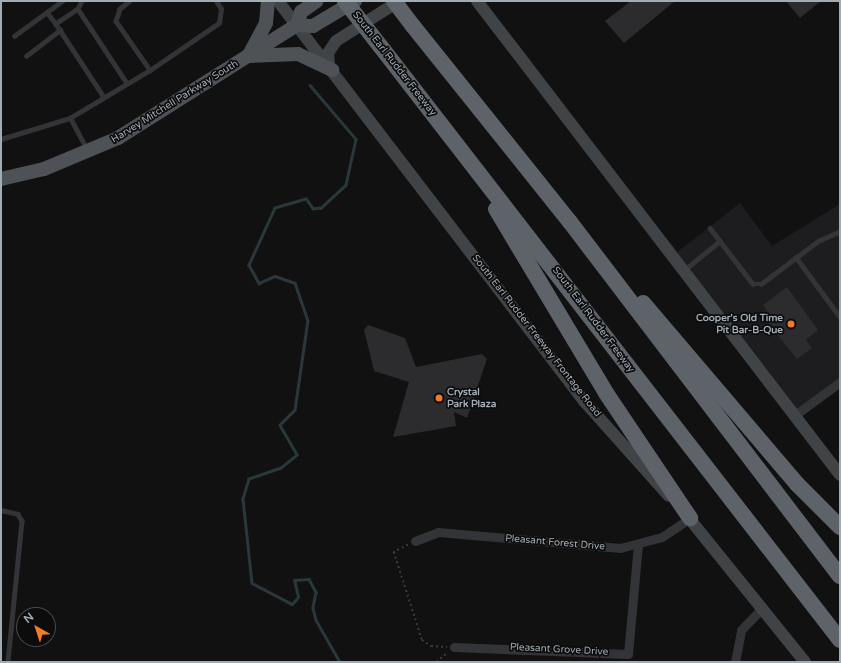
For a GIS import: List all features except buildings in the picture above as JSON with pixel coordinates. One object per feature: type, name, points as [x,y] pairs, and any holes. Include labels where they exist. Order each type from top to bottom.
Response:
[{"type":"highway","name":"South Earl Rudder Freeway","points":[[345,1],[840,640]]},
{"type":"highway","points":[[394,1],[570,222],[840,576]]},
{"type":"highway","points":[[460,149],[606,393],[690,518]]},
{"type":"highway","points":[[570,222],[595,245],[797,484],[840,527]]},
{"type":"main road","points":[[268,1],[266,23],[249,56],[298,54],[330,68]]},
{"type":"main road","name":"South Earl Rudder Freeway Frontage Road","points":[[278,1],[584,401],[690,518],[805,662]]},
{"type":"main road","name":"Harvey Mitchell Parkway South","points":[[1,179],[44,169],[118,138],[297,25],[301,12],[317,1]]},
{"type":"main road","points":[[297,25],[314,26],[355,1]]},
{"type":"main road","points":[[330,68],[328,53],[336,40],[399,1]]},
{"type":"main road","points":[[477,1],[840,475]]},
{"type":"street","points":[[795,415],[840,382]]},
{"type":"street","name":"Pleasant Forest Drive","points":[[415,541],[438,532],[604,548],[638,545],[662,537],[690,518]]},
{"type":"street","name":"Pleasant Grove Drive","points":[[454,647],[628,654],[638,545]]},
{"type":"street","points":[[735,662],[741,630],[762,608]]},
{"type":"lane","points":[[14,36],[62,1]]},
{"type":"lane","points":[[56,24],[78,9],[82,1]]},
{"type":"lane","points":[[130,1],[120,9],[116,21],[150,70]]},
{"type":"lane","points":[[1,139],[70,118],[150,70],[219,23],[221,9],[216,1]]},
{"type":"lane","points":[[78,9],[127,83]]},
{"type":"lane","points":[[47,12],[104,97]]},
{"type":"lane","points":[[26,56],[60,30]]},
{"type":"lane","points":[[70,118],[88,151]]},
{"type":"lane","points":[[710,228],[753,284],[761,284],[796,256],[840,231]]},
{"type":"lane","points":[[684,270],[720,241]]},
{"type":"lane","points":[[796,256],[840,317]]},
{"type":"lane","points":[[1,510],[18,514],[22,521],[8,662]]},
{"type":"path","points":[[415,541],[394,552],[422,640],[431,646],[454,647]]},
{"type":"path","points":[[436,662],[454,647]]},
{"type":"shaded area","points":[[740,203],[772,246],[840,204],[840,378],[796,411],[676,253]]},
{"type":"waterway","points":[[310,85],[356,139],[346,185],[321,208],[313,209],[306,199],[275,208],[249,265],[259,283],[275,276],[295,283],[308,320],[295,410],[280,425],[297,455],[281,468],[249,479],[243,499],[252,583],[292,604],[298,597],[294,580],[309,579],[316,592],[313,608],[316,620],[340,662]]},
{"type":"place","name":"Cooper's Old Time Pit Bar-B-Que","points":[[791,324]]},
{"type":"place","name":"Crystal Park Plaza","points":[[439,398]]}]
